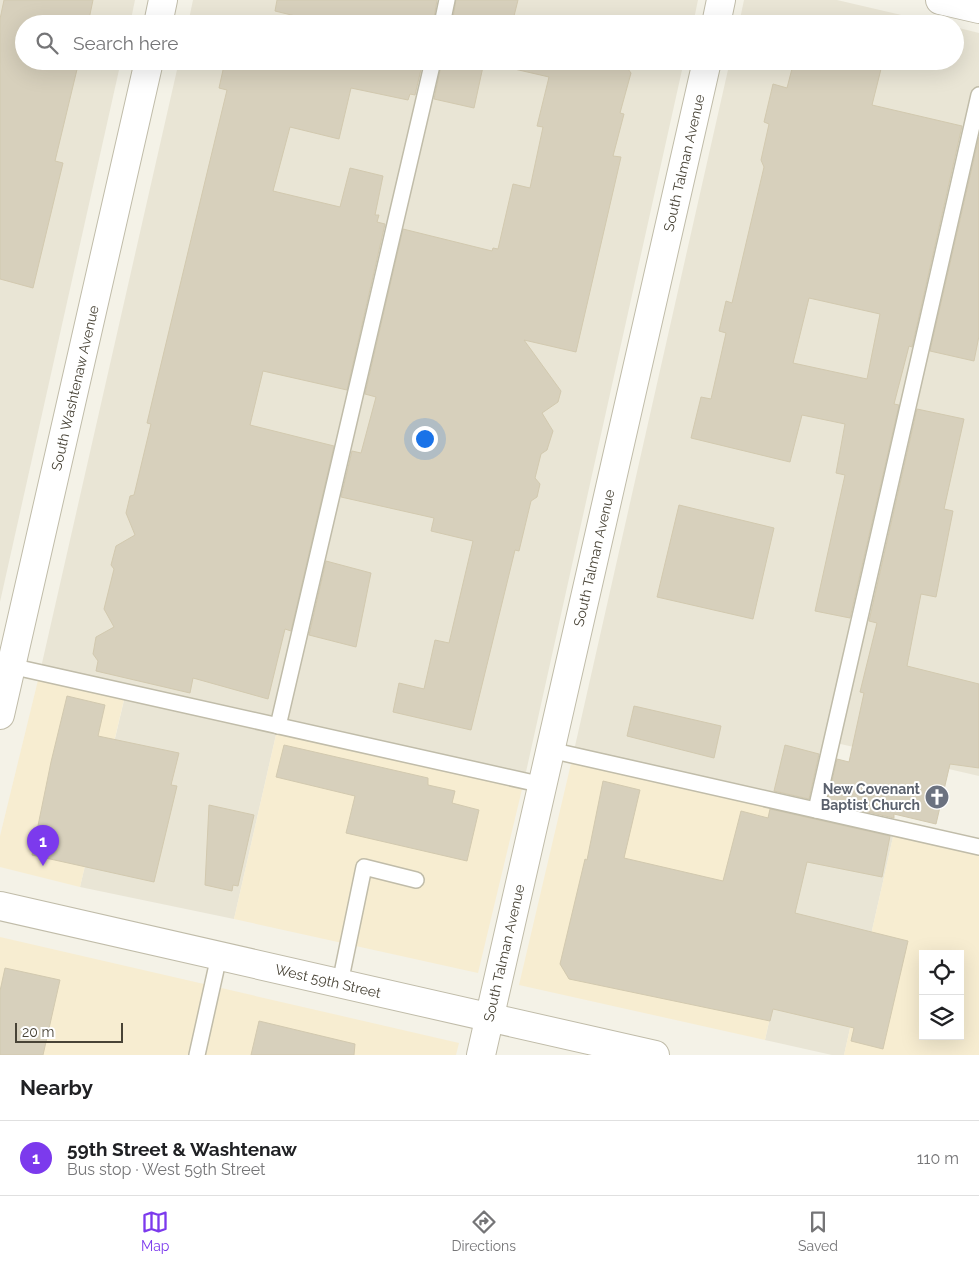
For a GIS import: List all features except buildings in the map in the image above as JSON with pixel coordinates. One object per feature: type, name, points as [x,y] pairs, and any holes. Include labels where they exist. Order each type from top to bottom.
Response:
[{"type":"street","points":[[160,15],[163,0]]},
{"type":"street","points":[[718,15],[721,0]]},
{"type":"street","points":[[940,0],[979,9]]},
{"type":"street","name":"South Washtenaw Avenue","points":[[0,715],[6,665],[147,70]]},
{"type":"street","name":"South Talman Avenue","points":[[481,1055],[705,70]]},
{"type":"street","name":"West 59th Street","points":[[0,906],[640,1053]]},
{"type":"lane","points":[[444,15],[447,0]]},
{"type":"lane","points":[[278,726],[431,70]]},
{"type":"lane","points":[[816,810],[979,95]]},
{"type":"lane","points":[[6,665],[542,785]]},
{"type":"lane","points":[[550,750],[979,847]]},
{"type":"lane","points":[[340,984],[364,867],[416,880]]},
{"type":"lane","points":[[197,1055],[219,956]]},
{"type":"shaded area","points":[[0,0],[135,0],[132,15],[15,15],[15,70],[119,70],[0,602]]},
{"type":"shaded area","points":[[193,0],[698,0],[695,15],[190,15]]},
{"type":"shaded area","points":[[744,0],[837,0],[901,15],[741,15]]},
{"type":"shaded area","points":[[964,29],[979,33],[979,776],[832,742],[816,810],[573,755],[728,70],[964,70]]},
{"type":"shaded area","points":[[177,70],[682,70],[524,781],[278,726],[234,919],[80,887],[126,692],[40,672]]},
{"type":"shaded area","points":[[40,672],[126,691],[80,887],[0,867],[0,836]]},
{"type":"shaded area","points":[[278,726],[524,781],[478,973],[234,919]]},
{"type":"shaded area","points":[[573,755],[816,810],[765,1040],[519,985]]},
{"type":"shaded area","points":[[816,810],[895,828],[844,1055],[832,1055],[765,1040]]},
{"type":"shaded area","points":[[895,828],[979,847],[979,1055],[844,1055]]},
{"type":"shaded area","points":[[0,937],[459,1043],[456,1055],[0,1055]]},
{"type":"place","name":"New Covenant Baptist Church","points":[[937,797]]},
{"type":"place","name":"59th Street & Washtenaw","points":[[43,866]]}]
